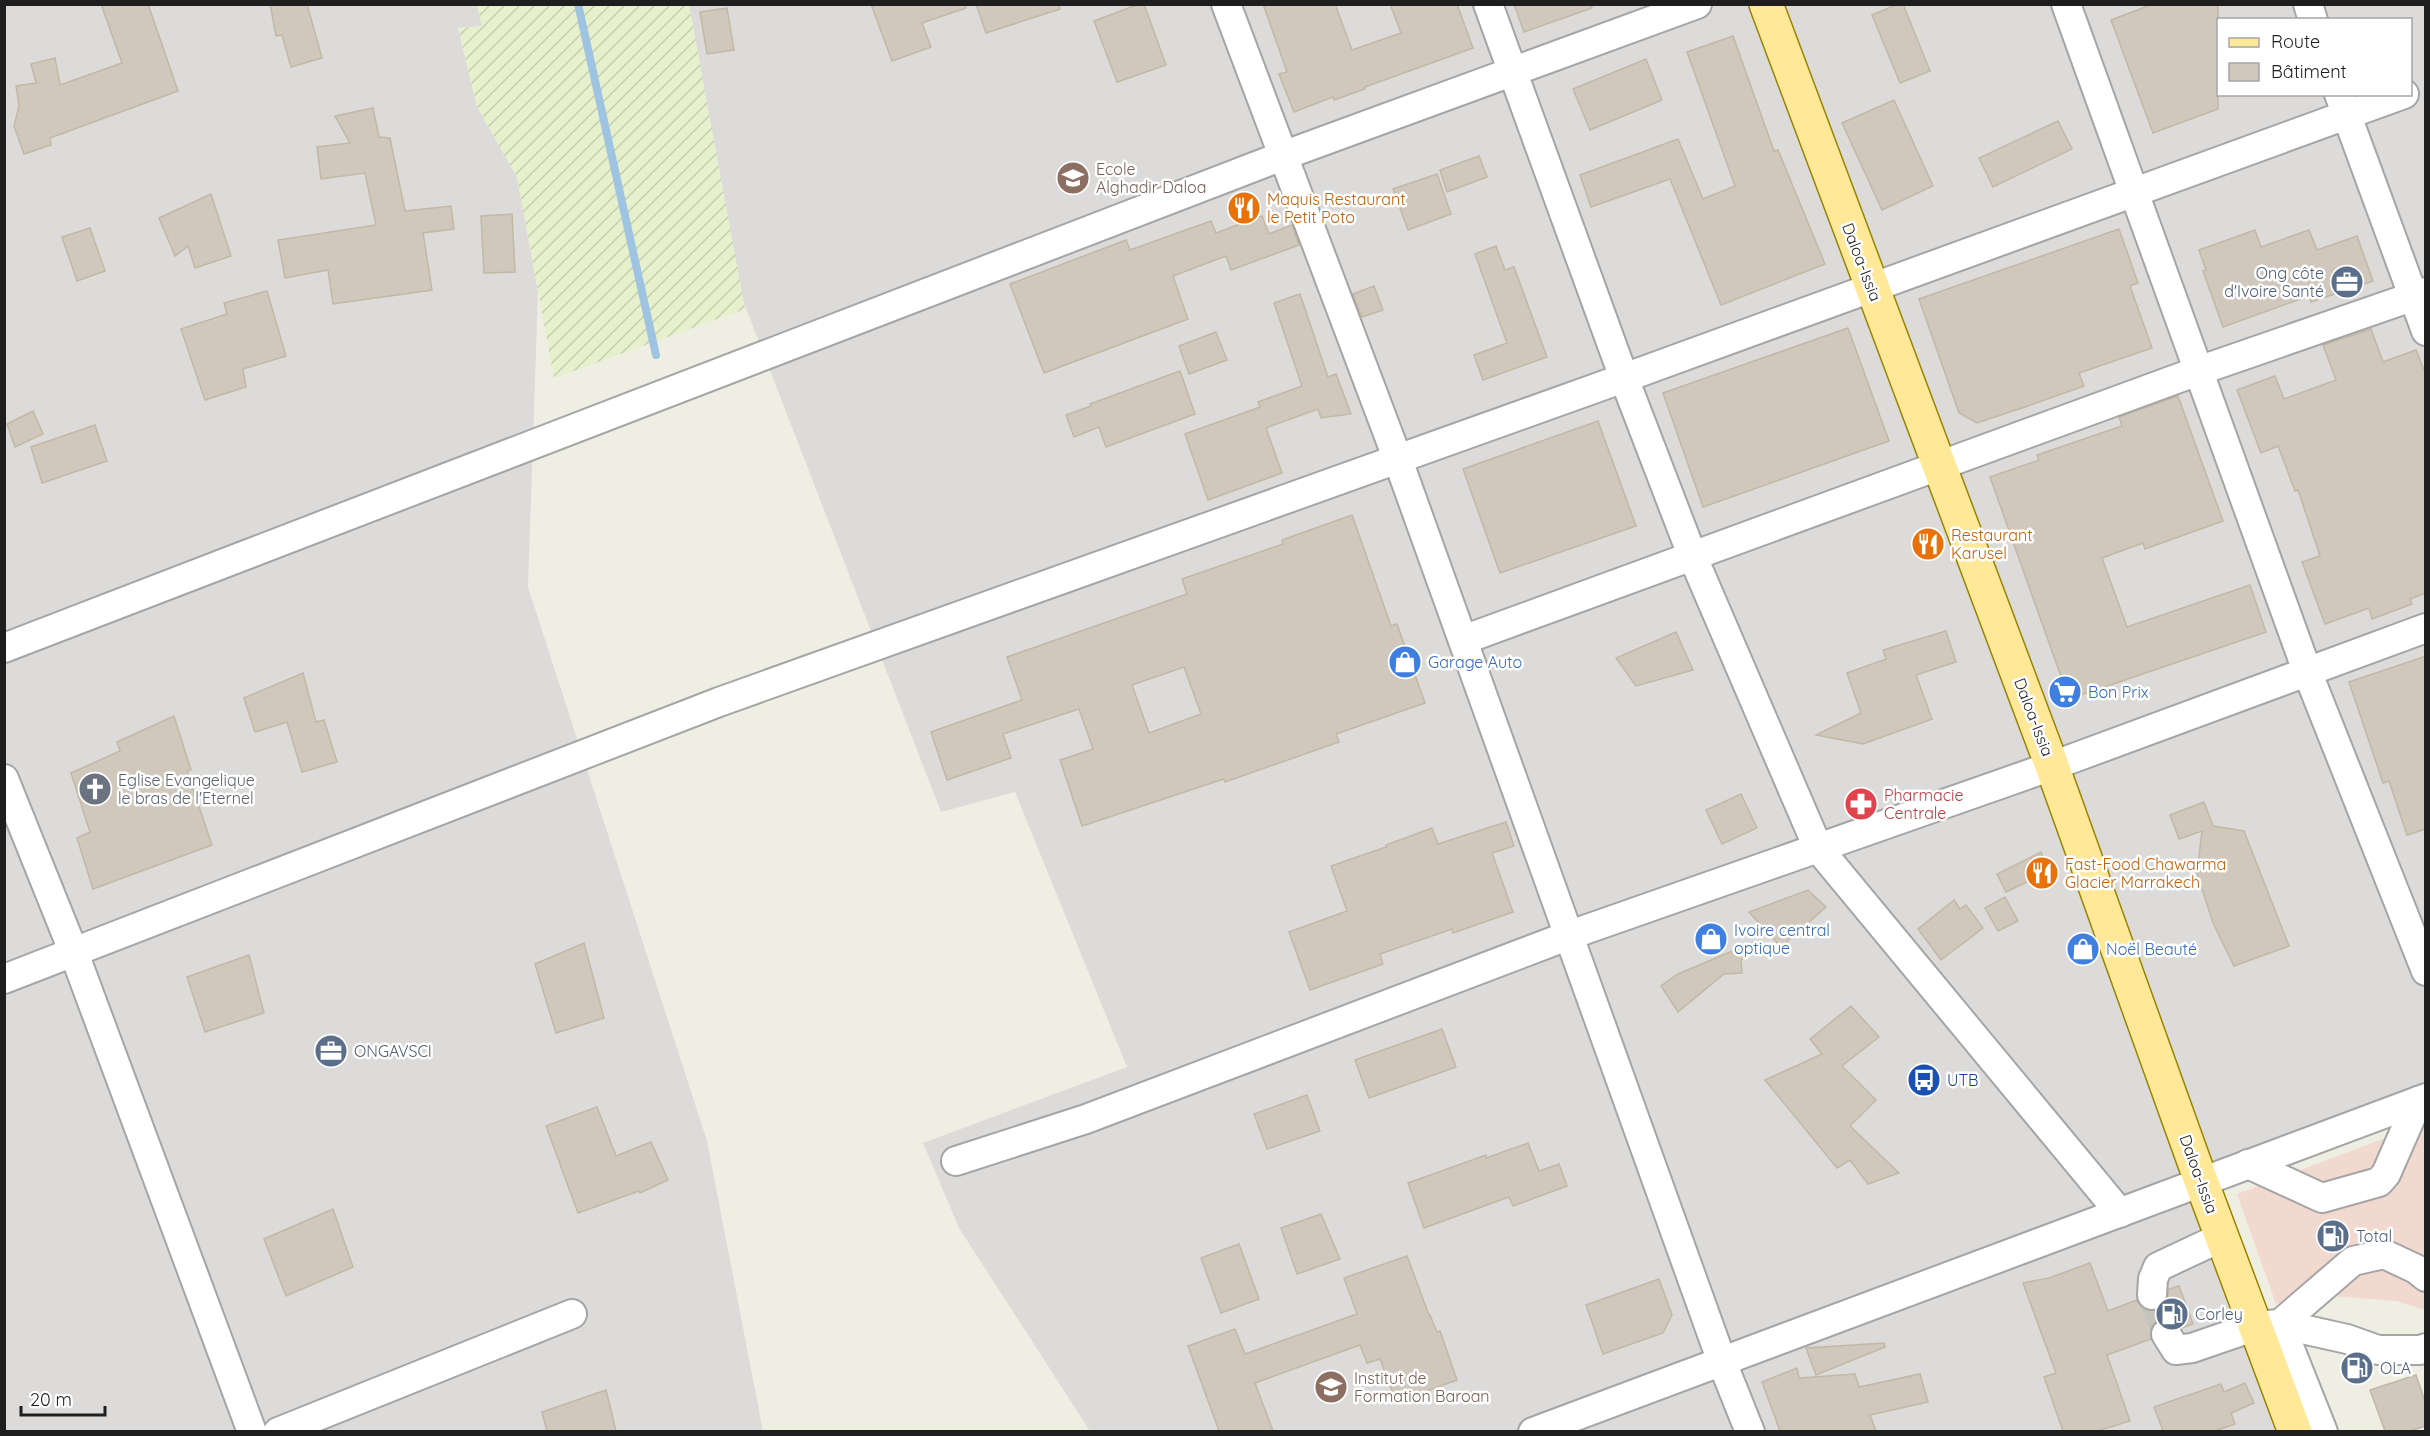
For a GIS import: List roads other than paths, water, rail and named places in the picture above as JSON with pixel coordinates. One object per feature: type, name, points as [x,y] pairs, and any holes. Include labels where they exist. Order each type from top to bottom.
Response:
[{"type":"main road","name":"Daloa-Issia","points":[[1766,4],[2052,766],[2222,1237],[2268,1325],[2290,1428]]},
{"type":"street","points":[[1226,4],[1285,155],[1398,460],[1722,1362],[1750,1431]]},
{"type":"street","points":[[1488,4],[1624,378],[1692,555],[1818,848],[2120,1213]]},
{"type":"street","points":[[4,648],[1285,155],[1697,4]]},
{"type":"street","points":[[2066,4],[2307,671],[2426,971]]},
{"type":"street","points":[[4,979],[719,702],[2136,193],[2343,105],[2393,96]]},
{"type":"street","points":[[2343,105],[2419,295],[2426,331]]},
{"type":"street","points":[[1463,640],[2198,371],[2419,295]]},
{"type":"street","points":[[956,1161],[1086,1119],[1570,935],[2052,766],[2426,627]]},
{"type":"street","points":[[4,779],[74,953],[252,1431]]},
{"type":"street","points":[[2248,1164],[2322,1198],[2379,1182],[2386,1174],[2422,1100]]},
{"type":"street","points":[[1533,1431],[2422,1100]]},
{"type":"street","points":[[2152,1295],[2153,1279],[2158,1267],[2222,1237]]},
{"type":"street","points":[[2166,1334],[2176,1350],[2192,1348],[2268,1325],[2353,1260],[2384,1254],[2416,1269],[2426,1277]]},
{"type":"street","points":[[278,1431],[572,1314]]},
{"type":"street","points":[[2268,1325],[2347,1339],[2378,1350],[2426,1348]]},
{"type":"street","points":[[2268,1325],[2323,1431]]},
{"type":"waterway","points":[[578,4],[656,355]]},
{"type":"tunnel","points":[[2152,1295],[2166,1334]]},
{"type":"place","name":"Ecole Alghadir Daloa","points":[[1073,178]]},
{"type":"place","name":"Maquis Restaurant le Petit Poto","points":[[1244,208]]},
{"type":"place","name":"Ong côte d'Ivoire Santé","points":[[2347,282]]},
{"type":"place","name":"Restaurant Karusel","points":[[1928,544]]},
{"type":"place","name":"Garage Auto","points":[[1405,662]]},
{"type":"place","name":"Bon Prix","points":[[2065,692]]},
{"type":"place","name":"Eglise Evangelique le bras de l'Eternel","points":[[95,789]]},
{"type":"place","name":"Pharmacie Centrale","points":[[1861,804]]},
{"type":"place","name":"Fast-Food Chawarma Glacier Marrakech","points":[[2042,873]]},
{"type":"place","name":"Ivoire central optique","points":[[1711,939]]},
{"type":"place","name":"Noël Beauté","points":[[2083,949]]},
{"type":"place","name":"ONGAVSCI","points":[[331,1051]]},
{"type":"place","name":"UTB","points":[[1924,1080]]},
{"type":"place","name":"Total","points":[[2333,1236]]},
{"type":"place","name":"Corley","points":[[2172,1314]]},
{"type":"place","name":"OLA","points":[[2357,1368]]},
{"type":"place","name":"Institut de Formation Baroan","points":[[1331,1387]]}]
